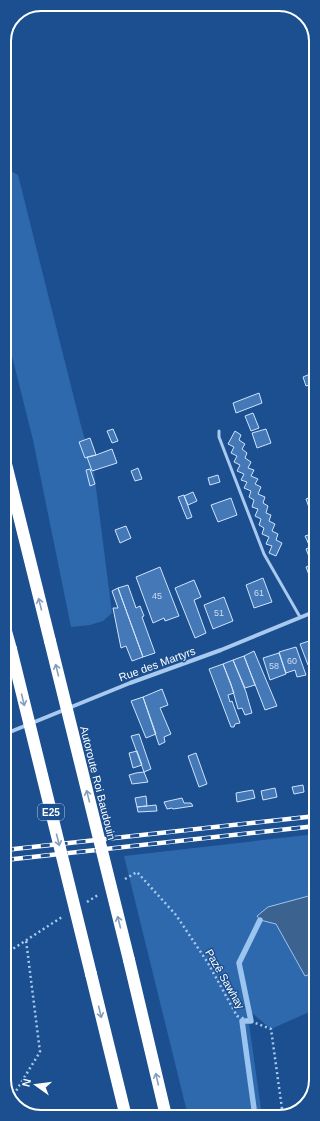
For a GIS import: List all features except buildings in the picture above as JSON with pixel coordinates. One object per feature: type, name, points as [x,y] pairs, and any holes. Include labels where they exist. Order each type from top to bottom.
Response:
[{"type":"highway","name":"Autoroute Roi Baudouin","points":[[11,484],[165,1110]]},
{"type":"highway","name":"E25","points":[[11,653],[125,1110]]},
{"type":"street","name":"Rue des Martyrs","points":[[11,731],[130,683],[221,650],[309,614]]},
{"type":"lane","points":[[219,431],[219,437],[264,554],[300,617]]},
{"type":"path","name":"Pazê Sawhay","points":[[136,872],[176,915],[208,963],[237,1016],[271,1029],[282,1109]]},
{"type":"path","points":[[14,1093],[40,1052],[26,940]]},
{"type":"shaded area","points":[[11,171],[18,175],[94,472],[112,613],[103,621],[90,625],[71,627],[33,440],[11,352]]},
{"type":"shaded area","points":[[309,835],[309,1012],[271,1029],[247,1009],[261,1110],[187,1110],[124,856]]},
{"type":"shaded area","points":[[309,896],[309,975],[305,976],[276,924],[260,920],[257,916],[268,907]]},
{"type":"waterway","points":[[254,1110],[242,1021],[251,1021],[239,963],[260,920]]},
{"type":"railway","points":[[11,849],[309,817]]},
{"type":"railway","points":[[11,859],[309,827]]}]
